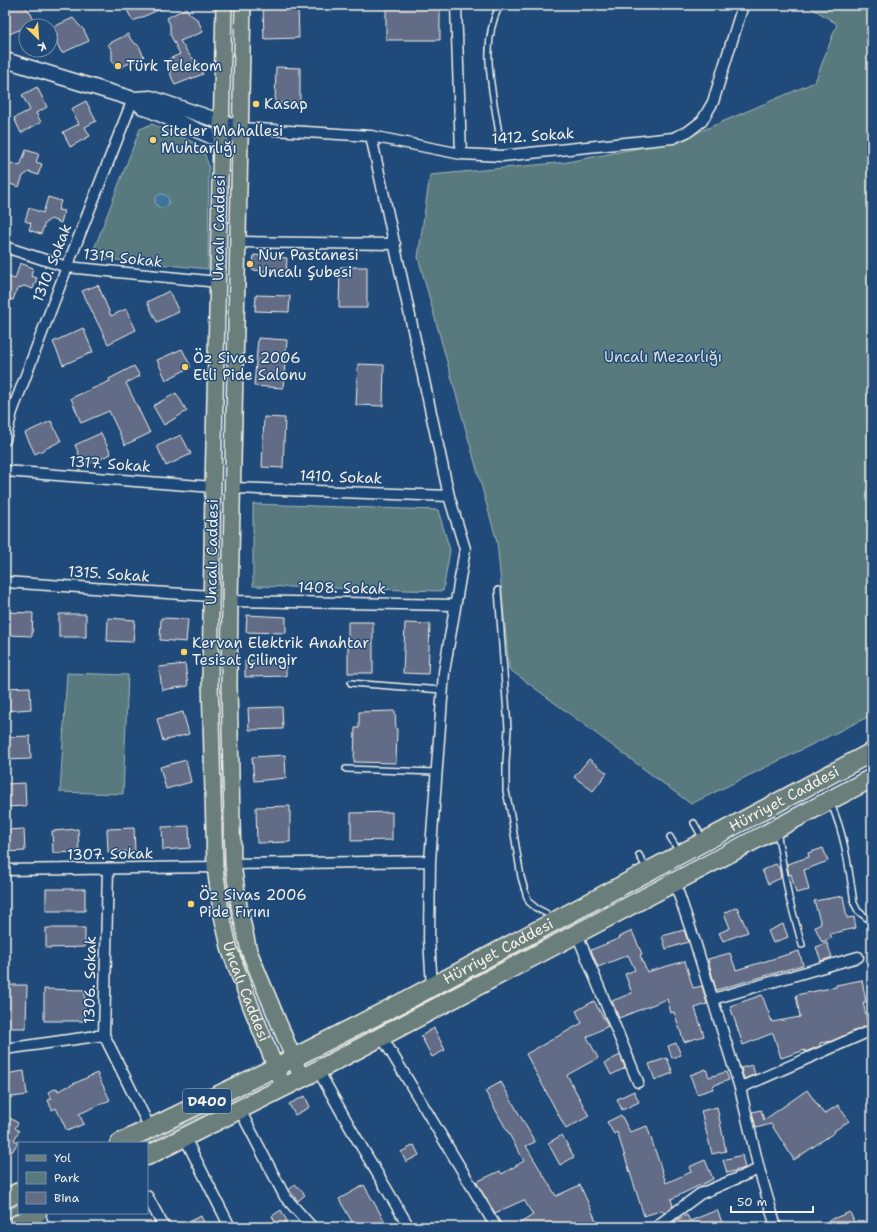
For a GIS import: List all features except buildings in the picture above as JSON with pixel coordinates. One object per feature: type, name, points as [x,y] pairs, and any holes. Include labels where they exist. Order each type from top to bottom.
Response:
[{"type":"highway","name":"Hürriyet Caddesi","points":[[122,1142],[276,1068],[432,987],[872,752]]},
{"type":"highway","name":"Hürriyet Caddesi","points":[[148,1156],[302,1079],[872,778]]},
{"type":"highway","points":[[5,1199],[18,1192]]},
{"type":"highway","points":[[12,1227],[36,1214]]},
{"type":"main road","name":"Uncalı Caddesi","points":[[224,5],[222,123],[220,140],[210,682],[215,866],[221,910],[230,951],[284,1088]]},
{"type":"main road","name":"Uncalı Caddesi","points":[[243,5],[229,685],[233,864],[239,906],[249,950],[302,1079]]},
{"type":"street","points":[[456,5],[461,154]]},
{"type":"street","name":"1412. Sokak","points":[[240,128],[371,136],[461,154],[502,156],[673,138],[689,131],[702,121],[713,102],[744,5]]},
{"type":"street","points":[[5,60],[133,99],[151,98],[240,128]]},
{"type":"street","points":[[133,99],[143,107],[220,140],[240,128]]},
{"type":"street","name":"1310. Sokak","points":[[5,440],[8,411],[133,99]]},
{"type":"street","points":[[371,136],[449,496],[465,549],[442,690],[430,861],[429,939],[432,987]]},
{"type":"street","points":[[237,242],[395,244]]},
{"type":"street","name":"1319 Sokak","points":[[5,247],[66,267],[218,282]]},
{"type":"street","name":"1317. Sokak","points":[[5,471],[213,487]]},
{"type":"street","name":"1410. Sokak","points":[[232,488],[449,496]]},
{"type":"street","name":"1315. Sokak","points":[[5,582],[211,596]]},
{"type":"street","name":"1408. Sokak","points":[[230,601],[455,605]]},
{"type":"street","points":[[233,864],[430,861]]},
{"type":"street","name":"1307. Sokak","points":[[5,870],[215,866]]},
{"type":"street","name":"1306. Sokak","points":[[108,868],[104,1035],[150,1128]]},
{"type":"street","points":[[675,883],[713,998],[740,1088],[759,1169],[776,1227]]},
{"type":"street","points":[[577,934],[638,1082]]},
{"type":"street","points":[[713,998],[858,957]]},
{"type":"street","points":[[740,1088],[872,1030]]},
{"type":"street","points":[[5,1049],[104,1035]]},
{"type":"street","points":[[382,1037],[496,1227]]},
{"type":"street","points":[[318,1070],[409,1227]]},
{"type":"street","points":[[240,1110],[285,1197],[312,1227]]},
{"type":"street","points":[[184,1138],[230,1227]]},
{"type":"street","points":[[657,1227],[700,1194],[759,1169]]},
{"type":"street","points":[[148,1198],[164,1227]]},
{"type":"street","points":[[38,1214],[44,1227]]},
{"type":"lane","points":[[499,134],[488,63],[491,27],[500,5]]},
{"type":"lane","points":[[498,590],[508,728],[506,791],[521,877],[526,894],[529,902],[536,908],[546,913]]},
{"type":"lane","points":[[350,683],[442,690]]},
{"type":"lane","points":[[346,770],[436,772]]},
{"type":"lane","points":[[829,801],[839,822],[843,838],[854,903],[858,911],[872,922]]},
{"type":"lane","points":[[694,823],[704,841]]},
{"type":"lane","points":[[777,829],[789,898],[802,946]]},
{"type":"lane","points":[[670,837],[680,854]]},
{"type":"lane","points":[[639,855],[648,871]]},
{"type":"green space","name":"Uncalı Mezarlığı","points":[[807,5],[872,5],[872,715],[691,804],[509,669],[497,542],[418,257],[430,175],[567,162],[680,140],[815,82],[837,24]]},
{"type":"green space","points":[[152,124],[202,147],[209,166],[208,269],[96,258],[94,249],[140,129]]},
{"type":"green space","points":[[253,504],[438,510],[450,550],[443,591],[253,586]]},
{"type":"green space","points":[[67,673],[128,675],[123,794],[60,792]]},
{"type":"green space","points":[[263,1086],[148,1146],[148,1142]]},
{"type":"green space","points":[[18,1205],[18,1214],[21,1214],[5,1223],[5,1211]]},
{"type":"water","points":[[159,194],[165,194],[169,198],[169,204],[165,208],[159,208],[155,204],[155,198]]},
{"type":"place","name":"Türk Telekom","points":[[118,66]]},
{"type":"place","name":"Kasap","points":[[256,104]]},
{"type":"place","name":"Siteler Mahallesi Muhtarlığı","points":[[153,140]]},
{"type":"place","name":"Nur Pastanesi Uncalı Şubesi","points":[[250,264]]},
{"type":"place","name":"Öz Sivas 2006 Etli Pide Salonu","points":[[185,367]]},
{"type":"place","name":"Kervan Elektrik Anahtar Tesisat Çilingir","points":[[184,652]]},
{"type":"place","name":"Öz Sivas 2006 Pide Fırını","points":[[191,904]]}]
